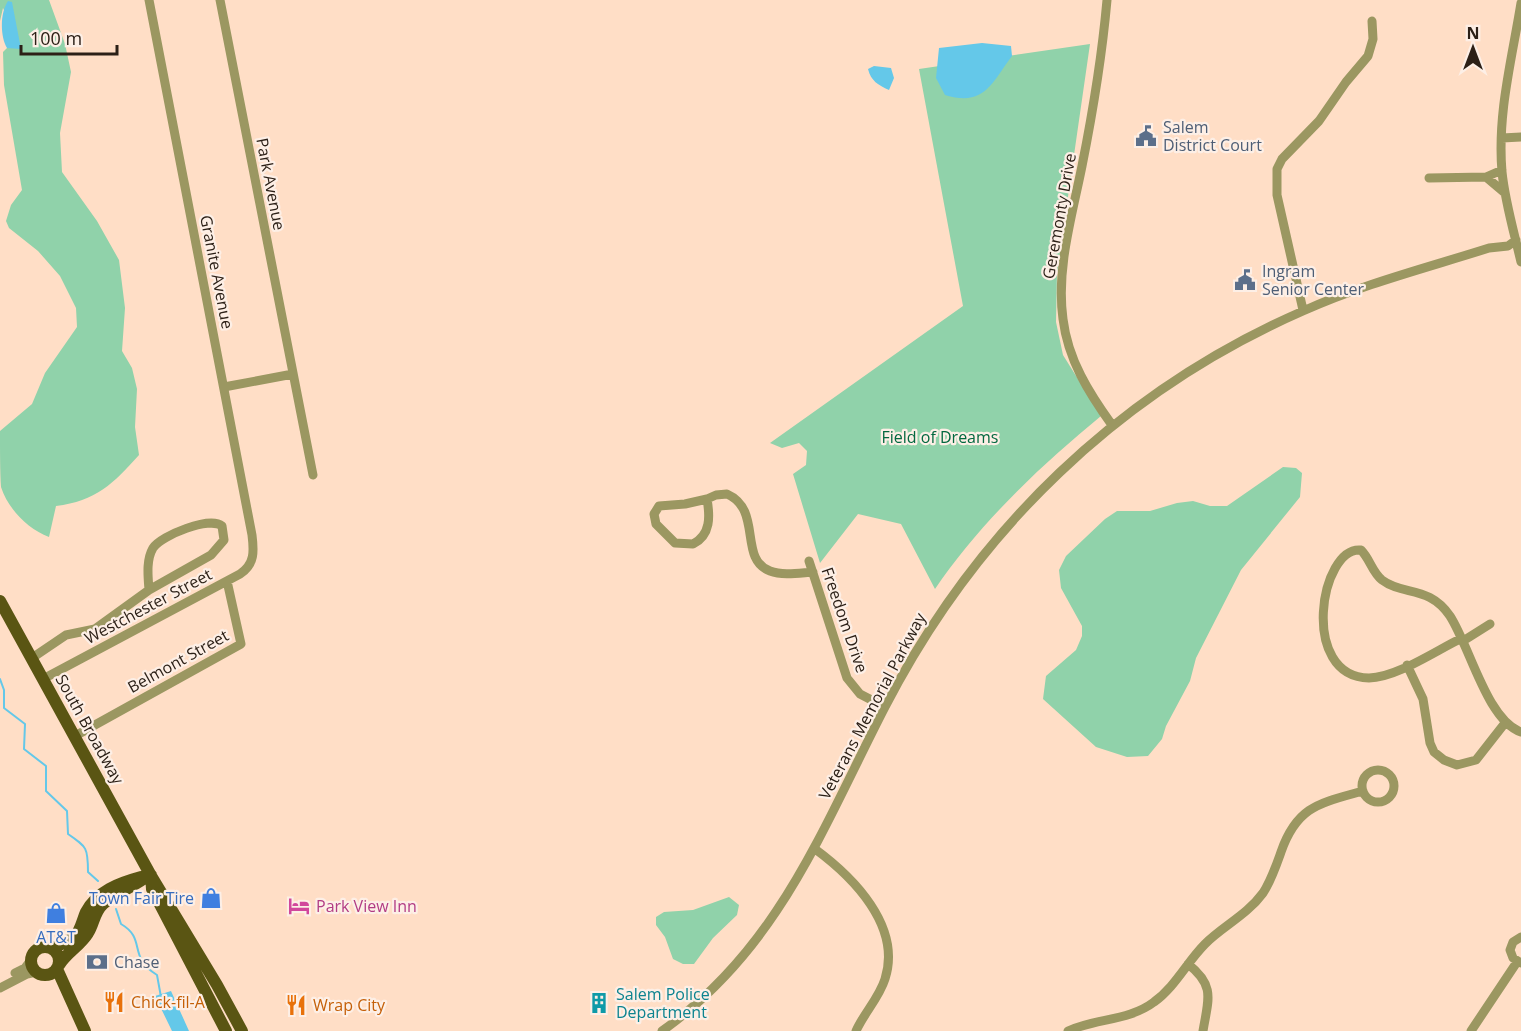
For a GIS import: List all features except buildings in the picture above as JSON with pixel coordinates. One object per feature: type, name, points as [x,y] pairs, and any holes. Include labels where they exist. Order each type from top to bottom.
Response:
[{"type":"main road","name":"South Broadway","points":[[0,601],[150,874],[218,985],[242,1031]]},
{"type":"main road","name":"South Broadway","points":[[150,874],[152,889],[226,1031]]},
{"type":"main road","points":[[80,1031],[54,984],[41,974],[31,960],[39,948],[53,948],[74,938],[88,909],[100,895],[120,883],[150,874]]},
{"type":"main road","points":[[41,974],[58,967],[69,951],[87,934],[95,914],[103,904],[139,884],[150,874]]},
{"type":"main road","points":[[53,948],[59,955],[58,967],[86,1031]]},
{"type":"street","name":"Granite Avenue","points":[[149,0],[254,549]]},
{"type":"street","name":"Park Avenue","points":[[220,0],[313,475]]},
{"type":"street","name":"Geremonty Drive","points":[[1107,0],[1092,112],[1063,265],[1061,301],[1072,356],[1090,392],[1112,425]]},
{"type":"street","points":[[1521,3],[1506,81],[1502,138],[1505,193],[1521,262]]},
{"type":"street","points":[[1303,310],[1277,195],[1276,169],[1282,159],[1318,121],[1368,56],[1373,39],[1372,21]]},
{"type":"street","points":[[1502,138],[1521,137]]},
{"type":"street","points":[[1429,178],[1486,177],[1502,170]]},
{"type":"street","points":[[1486,177],[1505,193]]},
{"type":"street","name":"Veterans Memorial Parkway","points":[[662,1031],[703,998],[752,947],[785,902],[815,849],[885,707],[922,641],[973,566],[1044,488],[1112,425],[1205,361],[1303,310],[1389,279],[1489,248],[1508,246],[1516,240]]},
{"type":"street","points":[[224,387],[293,374]]},
{"type":"street","points":[[707,499],[708,525],[702,537],[693,544],[675,543],[656,524],[654,514],[659,506],[727,494],[741,505],[749,520],[754,555],[764,568],[776,573],[813,572]]},
{"type":"street","points":[[32,658],[66,635],[87,631],[149,590],[217,551],[225,536],[222,526],[207,522],[159,542],[152,551],[149,561],[149,590]]},
{"type":"street","name":"Westchester Street","points":[[43,679],[246,570],[251,564],[254,549]]},
{"type":"street","points":[[1490,624],[1462,640],[1380,676],[1360,676],[1339,665],[1328,651],[1324,636],[1324,615],[1329,580],[1335,568],[1352,551],[1361,550],[1384,582],[1416,590],[1441,607],[1462,640],[1502,719],[1521,732]]},
{"type":"street","name":"Freedom Drive","points":[[809,561],[847,678],[860,694],[885,707]]},
{"type":"street","name":"Belmont Street","points":[[75,736],[242,644],[227,581]]},
{"type":"street","points":[[87,631],[96,651]]},
{"type":"street","points":[[1407,665],[1423,699],[1430,743],[1434,752],[1444,760],[1456,765],[1476,760],[1502,719]]},
{"type":"street","points":[[1502,719],[1521,726]]},
{"type":"street","points":[[1068,1031],[1144,1008],[1166,992],[1205,944],[1244,914],[1261,895],[1288,834],[1302,814],[1326,802],[1363,791]]},
{"type":"street","points":[[815,849],[838,868],[869,904],[887,936],[889,957],[886,978],[856,1031]]},
{"type":"street","points":[[1471,1031],[1519,962],[1511,956],[1510,947],[1515,940],[1521,937]]},
{"type":"street","points":[[0,981],[25,968],[31,960]]},
{"type":"street","points":[[1188,964],[1200,974],[1208,986],[1203,1031]]},
{"type":"street","points":[[0,988],[27,974],[41,974]]},
{"type":"green space","points":[[0,0],[49,0],[65,44],[71,72],[60,133],[62,172],[97,221],[119,260],[125,308],[122,351],[132,368],[137,389],[135,427],[139,455],[103,490],[82,500],[56,506],[49,537],[26,523],[4,495],[1,487],[0,431],[32,404],[45,373],[77,327],[76,308],[60,276],[38,251],[9,228],[6,221],[11,205],[22,190],[4,85],[3,52],[7,48],[21,48],[3,8],[0,21]]},
{"type":"green space","name":"Field of Dreams","points":[[1090,44],[1057,273],[1056,322],[1063,355],[1101,416],[1012,496],[971,541],[935,589],[901,524],[858,514],[820,563],[793,474],[806,465],[807,451],[799,443],[782,448],[770,443],[963,306],[919,69]]},
{"type":"green space","points":[[1283,467],[1296,468],[1302,473],[1300,497],[1241,570],[1196,658],[1190,681],[1166,726],[1162,739],[1148,756],[1127,757],[1096,747],[1043,699],[1046,676],[1076,650],[1082,636],[1082,626],[1061,588],[1059,570],[1066,556],[1105,519],[1117,511],[1150,511],[1193,501],[1210,506],[1227,506]]},
{"type":"green space","points":[[729,897],[739,905],[737,915],[713,938],[694,964],[683,964],[673,959],[665,937],[656,925],[656,917],[664,912],[693,910]]},
{"type":"water","points":[[8,1],[12,2],[21,49],[7,48],[3,37],[2,18]]},
{"type":"water","points":[[982,43],[1011,46],[1012,56],[992,84],[978,95],[958,98],[945,95],[936,78],[939,48]]},
{"type":"water","points":[[874,66],[891,68],[894,78],[889,90],[871,77],[868,69]]},
{"type":"water","points":[[171,991],[189,1031],[172,1031],[155,996]]},
{"type":"waterway","points":[[0,679],[4,690],[4,708],[25,724],[24,749],[46,766],[46,791],[67,811],[68,834],[85,849],[88,858],[88,872],[98,881]]},
{"type":"waterway","points":[[116,909],[121,924],[129,930],[136,942],[142,962],[157,975],[161,997]]},
{"type":"place","name":"Salem District Court","points":[[1146,136]]},
{"type":"place","name":"Ingram Senior Center","points":[[1245,280]]},
{"type":"place","name":"Town Fair Tire","points":[[211,898]]},
{"type":"place","name":"Park View Inn","points":[[299,906]]},
{"type":"place","name":"AT&T","points":[[56,913]]},
{"type":"place","name":"Chase","points":[[97,962]]},
{"type":"place","name":"Chick-fil-A","points":[[114,1002]]},
{"type":"place","name":"Salem Police Department","points":[[599,1003]]},
{"type":"place","name":"Wrap City","points":[[296,1005]]}]
